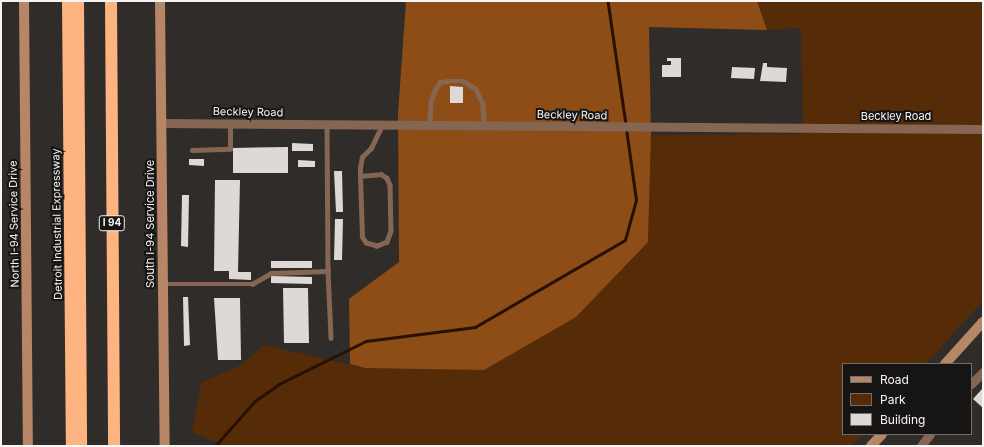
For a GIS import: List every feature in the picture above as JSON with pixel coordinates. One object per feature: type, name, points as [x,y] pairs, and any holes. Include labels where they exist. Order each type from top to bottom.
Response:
[{"type":"highway","name":"Detroit Industrial Expressway","points":[[68,1],[72,446]]},
{"type":"highway","points":[[78,1],[81,446]]},
{"type":"highway","name":"I 94","points":[[111,1],[114,446]]},
{"type":"street","name":"North I-94 Service Drive","points":[[24,1],[28,446]]},
{"type":"street","name":"South I-94 Service Drive","points":[[160,1],[165,446]]},
{"type":"street","name":"Beckley Road","points":[[162,123],[983,129]]},
{"type":"street","points":[[946,363],[983,322]]},
{"type":"street","points":[[972,383],[983,372]]},
{"type":"street","points":[[871,446],[881,435]]},
{"type":"street","points":[[921,446],[929,435]]},
{"type":"lane","points":[[429,126],[431,100],[435,90],[440,82],[448,81],[463,81],[476,89],[483,104],[484,126]]},
{"type":"lane","points":[[192,150],[230,149],[230,124]]},
{"type":"lane","points":[[327,125],[328,271],[331,338]]},
{"type":"lane","points":[[360,176],[380,174],[387,178],[390,185],[391,231],[387,242],[377,246],[366,243],[362,237],[360,176],[362,157],[371,148],[382,125]]},
{"type":"lane","points":[[163,284],[252,284],[271,274],[328,271]]},
{"type":"green space","points":[[757,1],[983,1],[983,301],[927,363],[842,363],[842,435],[861,435],[852,446],[226,446],[192,432],[201,383],[241,365],[264,345],[365,368],[648,242],[651,135],[803,134],[801,28],[767,30]]},
{"type":"shaded area","points":[[406,1],[757,1],[767,30],[649,27],[651,135],[648,242],[576,317],[484,370],[365,368],[350,364],[349,299],[399,262],[398,113]]},
{"type":"building","points":[[667,58],[681,58],[681,77],[662,77],[662,65],[671,65],[671,61],[667,61]]},
{"type":"building","points":[[763,63],[767,63],[767,67],[787,68],[786,82],[760,81]]},
{"type":"building","points":[[732,67],[755,68],[754,79],[731,78]]},
{"type":"building","points":[[450,86],[463,87],[463,103],[450,103]]},
{"type":"building","points":[[292,143],[313,144],[313,151],[292,151]]},
{"type":"building","points":[[288,147],[288,173],[233,173],[233,148]]},
{"type":"building","points":[[189,159],[204,159],[204,166],[189,165]]},
{"type":"building","points":[[298,160],[315,161],[315,167],[298,167]]},
{"type":"building","points":[[334,171],[342,171],[343,212],[336,212]]},
{"type":"building","points":[[215,180],[240,180],[238,272],[251,272],[251,280],[229,279],[229,271],[214,271]]},
{"type":"building","points":[[182,195],[189,195],[188,247],[181,246]]},
{"type":"building","points":[[335,219],[343,219],[342,260],[334,260]]},
{"type":"building","points":[[271,261],[312,261],[312,268],[271,268]]},
{"type":"building","points":[[271,276],[312,277],[312,284],[271,283]]},
{"type":"building","points":[[283,288],[308,288],[309,343],[284,343]]},
{"type":"building","points":[[183,297],[188,297],[190,345],[184,346]]},
{"type":"building","points":[[214,298],[240,298],[241,360],[218,360]]},
{"type":"building","points":[[983,389],[983,408],[973,399]]},
{"type":"waterway","points":[[608,1],[626,124]]},
{"type":"waterway","points":[[215,446],[255,401],[279,384],[366,341],[475,327],[625,240],[636,200],[626,129]]}]
